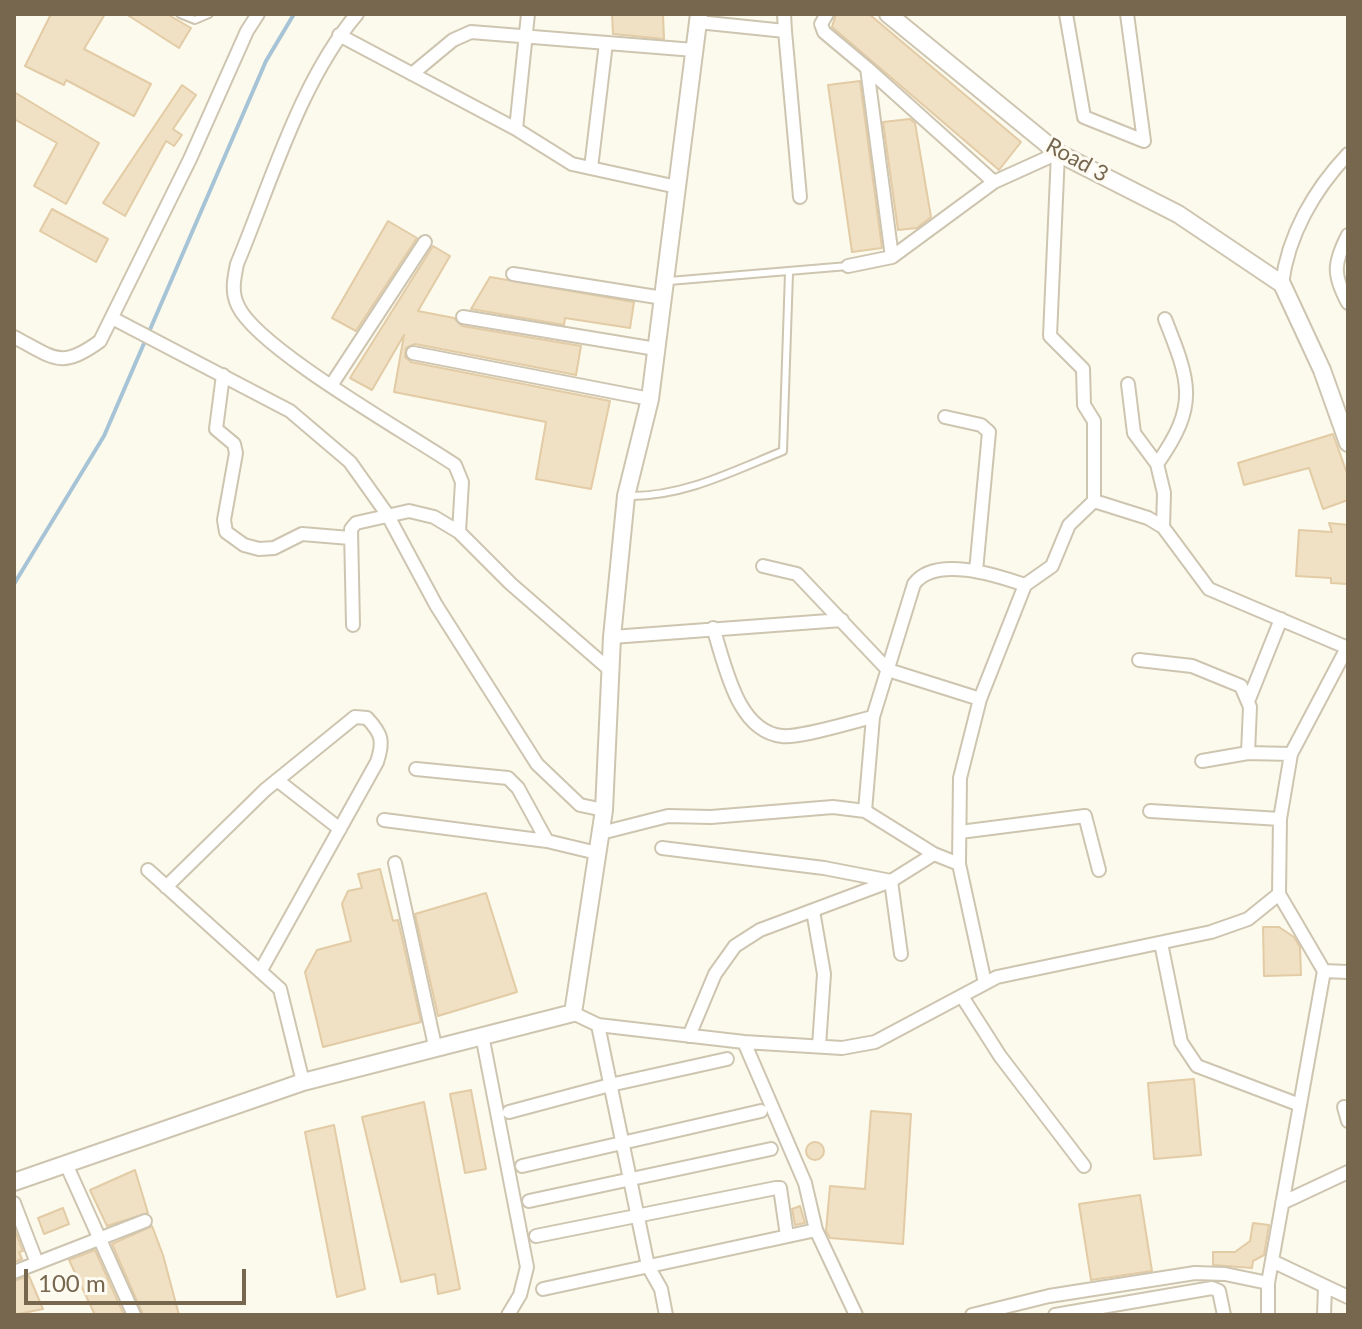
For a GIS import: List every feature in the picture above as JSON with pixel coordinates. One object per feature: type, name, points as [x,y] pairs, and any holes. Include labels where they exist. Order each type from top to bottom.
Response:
[{"type":"street","points":[[14,337],[64,361],[77,358],[100,341],[114,319],[247,31],[258,14]]},
{"type":"street","points":[[357,14],[339,35],[315,78],[237,264],[233,281],[239,309],[266,341],[455,465],[462,482],[459,532]]},
{"type":"street","points":[[516,129],[528,14]]},
{"type":"street","points":[[784,14],[800,197]]},
{"type":"street","points":[[827,14],[821,24],[824,32],[994,182]]},
{"type":"street","name":"Road 3","points":[[888,14],[1058,153],[1168,209],[1282,284]]},
{"type":"street","points":[[1066,14],[1084,117],[1144,141],[1127,14]]},
{"type":"street","points":[[573,1013],[604,810],[612,637],[626,496],[650,399],[698,18],[785,31]]},
{"type":"street","points":[[412,74],[453,40],[471,32],[694,50]]},
{"type":"street","points":[[339,35],[516,129],[572,164],[677,187]]},
{"type":"street","points":[[591,168],[606,43]]},
{"type":"street","points":[[867,68],[892,257]]},
{"type":"street","points":[[848,266],[892,257],[994,182],[1058,153],[1050,336],[1083,369],[1084,405],[1094,421],[1094,501],[1069,525],[1052,566],[1025,585],[980,699],[960,778],[959,864],[985,983]]},
{"type":"street","points":[[1348,154],[1323,184],[1296,229],[1286,254],[1282,284],[1322,370],[1348,443]]},
{"type":"street","points":[[1348,235],[1339,252],[1335,279],[1348,303]]},
{"type":"street","points":[[332,384],[425,242]]},
{"type":"street","points":[[513,274],[664,289]]},
{"type":"street","points":[[463,317],[656,349]]},
{"type":"street","points":[[114,319],[290,411],[325,437],[350,462],[387,514],[436,605],[537,764],[580,805],[604,810]]},
{"type":"street","points":[[1157,464],[1178,435],[1187,392],[1187,378],[1165,319]]},
{"type":"street","points":[[413,353],[650,399]]},
{"type":"street","points":[[223,375],[216,429],[234,444],[236,453],[224,520],[226,532],[244,545],[259,549],[274,548],[302,534],[350,538]]},
{"type":"street","points":[[1128,384],[1134,433],[1157,464],[1164,493],[1163,527]]},
{"type":"street","points":[[945,417],[981,425],[989,432],[976,571]]},
{"type":"street","points":[[1094,501],[1163,527],[1209,589],[1348,647],[1291,754],[1280,819],[1279,894],[1324,971],[1268,1283],[1268,1315]]},
{"type":"street","points":[[353,625],[350,538],[356,523],[409,511],[434,517],[459,532],[511,584],[610,670]]},
{"type":"street","points":[[763,566],[797,574],[888,670],[980,699]]},
{"type":"street","points":[[865,811],[873,717],[914,584],[921,573],[976,571],[1025,585]]},
{"type":"street","points":[[1248,753],[1249,699],[1281,619]]},
{"type":"street","points":[[612,637],[842,620]]},
{"type":"street","points":[[713,628],[744,711],[763,730],[784,736],[873,717]]},
{"type":"street","points":[[1139,660],[1208,670],[1241,686],[1249,699]]},
{"type":"street","points":[[166,887],[277,780],[355,717],[367,718],[380,732],[383,743],[340,829],[261,970]]},
{"type":"street","points":[[1202,761],[1248,753],[1291,754]]},
{"type":"street","points":[[416,769],[508,778],[518,788],[547,841]]},
{"type":"street","points":[[277,780],[340,829]]},
{"type":"street","points":[[601,833],[668,816],[711,817],[833,807],[865,811],[934,854],[959,864]]},
{"type":"street","points":[[1150,811],[1280,819]]},
{"type":"street","points":[[960,832],[1085,816],[1099,870]]},
{"type":"street","points":[[384,820],[547,841],[597,853]]},
{"type":"street","points":[[662,848],[824,868],[891,881]]},
{"type":"street","points":[[689,1036],[715,974],[735,946],[760,930],[891,881],[934,854]]},
{"type":"street","points":[[395,863],[435,1046]]},
{"type":"street","points":[[148,870],[280,989],[303,1082]]},
{"type":"street","points":[[891,881],[901,954]]},
{"type":"street","points":[[14,1182],[303,1082],[573,1013],[598,1025],[744,1042],[842,1048],[875,1042],[963,998],[997,977],[1211,932],[1248,919],[1279,894]]},
{"type":"street","points":[[813,911],[824,974],[819,1046]]},
{"type":"street","points":[[1161,943],[1181,1042],[1197,1066],[1300,1105]]},
{"type":"street","points":[[1324,971],[1348,972]]},
{"type":"street","points":[[963,998],[1000,1056],[1084,1166]]},
{"type":"street","points":[[598,1025],[648,1266],[661,1289],[666,1315]]},
{"type":"street","points":[[482,1035],[527,1267],[520,1295],[508,1315]]},
{"type":"street","points":[[744,1042],[805,1183],[816,1230],[856,1315]]},
{"type":"street","points":[[509,1112],[727,1059]]},
{"type":"street","points":[[1344,1107],[1348,1121]]},
{"type":"street","points":[[522,1166],[761,1111]]},
{"type":"street","points":[[529,1201],[771,1149]]},
{"type":"street","points":[[66,1164],[102,1237],[134,1315]]},
{"type":"street","points":[[1282,1203],[1348,1172]]},
{"type":"street","points":[[536,1236],[780,1188],[787,1236]]},
{"type":"street","points":[[14,1203],[37,1263]]},
{"type":"street","points":[[14,1272],[145,1221]]},
{"type":"street","points":[[543,1289],[816,1230]]},
{"type":"street","points":[[1272,1261],[1348,1297]]},
{"type":"street","points":[[972,1315],[1049,1296],[1195,1273],[1225,1274],[1268,1283]]},
{"type":"street","points":[[1324,1315],[1325,1287]]},
{"type":"street","points":[[1055,1315],[1212,1288],[1219,1291],[1224,1315]]},
{"type":"lane","points":[[180,14],[195,20],[209,14]]},
{"type":"lane","points":[[664,289],[848,266]]},
{"type":"lane","points":[[626,496],[653,496],[687,489],[783,451],[789,273]]},
{"type":"building","points":[[51,14],[105,14],[84,49],[151,84],[134,116],[66,80],[64,85],[25,66]]},
{"type":"building","points":[[126,14],[167,14],[191,28],[179,48]]},
{"type":"building","points":[[612,14],[663,14],[664,39],[613,34]]},
{"type":"building","points":[[836,14],[869,14],[1021,142],[999,170],[832,27]]},
{"type":"building","points":[[860,81],[882,248],[852,252],[828,85]]},
{"type":"building","points":[[182,85],[196,95],[173,129],[182,135],[174,146],[166,141],[125,216],[103,203]]},
{"type":"building","points":[[14,92],[99,143],[66,204],[34,186],[57,143],[14,119]]},
{"type":"building","points":[[910,119],[915,123],[931,217],[917,228],[898,230],[883,122]]},
{"type":"building","points":[[52,209],[108,239],[96,262],[40,231]]},
{"type":"building","points":[[388,221],[417,238],[356,331],[332,318]]},
{"type":"building","points":[[433,246],[450,256],[418,311],[454,318],[462,326],[581,346],[576,375],[415,344],[406,348],[405,357],[411,362],[610,401],[591,489],[536,479],[546,422],[394,392],[404,335],[372,390],[350,378]]},
{"type":"building","points":[[490,277],[634,302],[630,328],[565,318],[564,325],[471,309]]},
{"type":"building","points":[[1333,434],[1348,476],[1348,500],[1323,509],[1309,468],[1244,485],[1238,463]]},
{"type":"building","points":[[1329,523],[1348,525],[1348,584],[1331,583],[1331,578],[1296,576],[1299,530],[1332,532]]},
{"type":"building","points":[[380,869],[393,921],[398,920],[421,1022],[323,1047],[305,972],[317,950],[351,941],[342,904],[348,891],[362,888],[358,874]]},
{"type":"building","points":[[486,893],[517,992],[438,1016],[415,914]]},
{"type":"building","points":[[1263,927],[1279,927],[1294,937],[1300,947],[1301,975],[1264,976]]},
{"type":"building","points":[[1194,1079],[1201,1155],[1154,1159],[1148,1083]]},
{"type":"building","points":[[471,1090],[486,1169],[465,1173],[450,1094]]},
{"type":"building","points":[[424,1102],[460,1289],[438,1294],[435,1274],[401,1282],[362,1117]]},
{"type":"building","points":[[871,1111],[911,1114],[903,1244],[830,1238],[826,1231],[830,1186],[865,1189]]},
{"type":"building","points":[[334,1125],[365,1289],[337,1297],[305,1132]]},
{"type":"building","points":[[811,1142],[819,1142],[824,1151],[822,1158],[811,1160],[806,1155],[806,1147]]},
{"type":"building","points":[[135,1170],[148,1213],[107,1226],[90,1190]]},
{"type":"building","points":[[1140,1195],[1152,1271],[1091,1280],[1079,1204]]},
{"type":"building","points":[[800,1206],[805,1223],[795,1225],[792,1209]]},
{"type":"building","points":[[63,1208],[69,1224],[44,1234],[38,1218]]},
{"type":"building","points":[[1253,1223],[1269,1225],[1264,1255],[1253,1261],[1252,1268],[1213,1265],[1213,1252],[1235,1252],[1250,1241]]},
{"type":"building","points":[[152,1226],[179,1315],[143,1315],[112,1244]]},
{"type":"building","points":[[14,1228],[23,1251],[19,1252],[22,1259],[14,1262]]},
{"type":"building","points":[[95,1250],[124,1315],[95,1315],[69,1260]]},
{"type":"building","points":[[29,1276],[43,1309],[14,1315],[14,1281]]},
{"type":"waterway","points":[[14,584],[104,436],[266,61],[294,14]]}]
